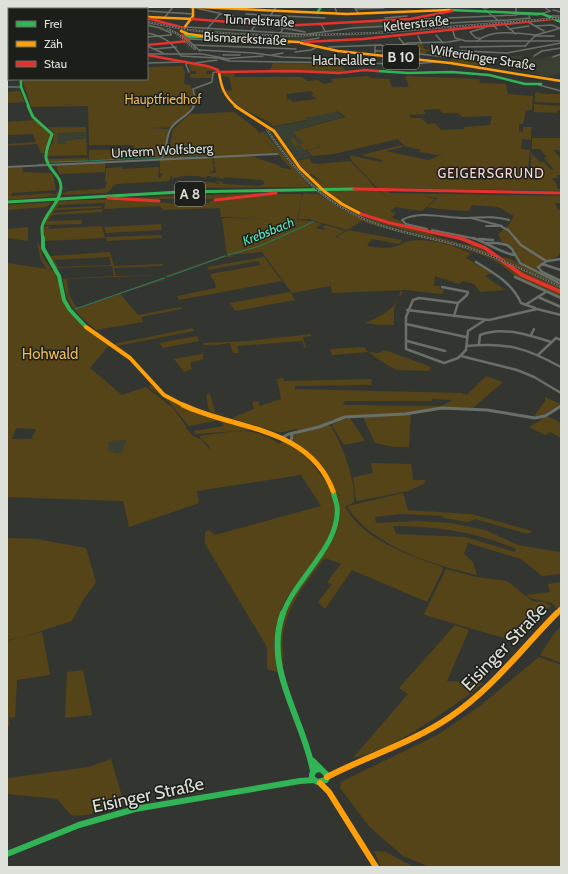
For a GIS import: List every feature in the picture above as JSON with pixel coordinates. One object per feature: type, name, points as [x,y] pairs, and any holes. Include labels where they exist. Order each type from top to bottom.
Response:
[{"type":"main road","points":[[148,15],[164,18],[192,10],[218,7],[275,9],[307,15],[359,14],[425,9],[486,9],[541,14],[557,18]]},
{"type":"main road","points":[[318,15],[320,7]]},
{"type":"main road","points":[[192,10],[214,20],[238,20],[285,27],[415,18],[451,10]]},
{"type":"main road","points":[[185,29],[192,10]]},
{"type":"main road","name":"Tunnelstraße","points":[[148,15],[185,29]]},
{"type":"main road","name":"Kelterstraße","points":[[329,41],[379,38],[451,30],[501,22],[557,18]]},
{"type":"main road","name":"B 10","points":[[185,29],[188,32],[210,37],[304,43]]},
{"type":"main road","points":[[187,40],[199,35]]},
{"type":"main road","points":[[148,45],[210,37]]},
{"type":"main road","points":[[304,43],[309,44],[329,41]]},
{"type":"main road","name":"Wilferdinger Straße","points":[[304,43],[317,47],[354,53],[438,61],[561,81]]},
{"type":"main road","points":[[148,54],[195,63],[218,72],[227,98],[241,110],[272,129],[299,165],[336,200],[357,212],[385,222],[487,245],[512,269],[529,279],[561,292]]},
{"type":"main road","name":"Hachelallee","points":[[218,72],[340,73],[366,70],[408,73],[457,72],[491,75],[528,85],[541,85]]},
{"type":"main road","points":[[537,77],[534,80],[541,85]]},
{"type":"main road","points":[[20,80],[21,87],[33,117],[52,134],[52,139],[46,153],[49,164],[60,179],[62,189],[60,196],[43,223],[41,237],[44,251],[59,276],[64,300],[74,316],[106,342],[131,359],[154,387],[168,398],[188,407],[283,439],[295,446],[312,460],[327,476],[334,492],[337,510],[336,521],[330,541],[291,594],[283,608],[277,633],[278,669],[312,760],[314,780],[320,783],[329,792],[376,867]]},
{"type":"main road","points":[[228,187],[289,191]]},
{"type":"main road","name":"A 8","points":[[7,203],[93,196],[289,191],[393,190],[561,194]]},
{"type":"main road","points":[[215,200],[289,191]]},
{"type":"main road","points":[[93,196],[110,192]]},
{"type":"main road","points":[[93,196],[159,201]]},
{"type":"main road","name":"Eisinger Straße","points":[[320,783],[339,770],[378,755],[414,738],[449,717],[467,704],[497,678],[539,630],[561,609]]},
{"type":"main road","points":[[312,760],[322,770],[329,792]]},
{"type":"main road","name":"Eisinger Straße","points":[[300,781],[313,773],[322,770],[339,770]]},
{"type":"main road","name":"Eisinger Straße","points":[[7,854],[74,826],[128,810],[300,781],[314,780]]},
{"type":"street","points":[[164,18],[173,7]]},
{"type":"street","points":[[336,7],[337,14]]},
{"type":"street","points":[[355,8],[384,7],[388,12]]},
{"type":"street","points":[[544,7],[557,18],[561,12]]},
{"type":"street","points":[[355,8],[359,14]]},
{"type":"street","points":[[231,30],[238,20],[250,9]]},
{"type":"street","points":[[251,31],[257,22],[271,16],[275,9]]},
{"type":"street","points":[[486,9],[491,15],[516,34]]},
{"type":"street","points":[[148,15],[192,10],[220,14],[238,20]]},
{"type":"street","points":[[451,10],[456,18]]},
{"type":"street","points":[[415,18],[456,18],[516,12],[530,16]]},
{"type":"street","points":[[207,29],[220,14]]},
{"type":"street","points":[[246,14],[271,16],[307,15],[325,18]]},
{"type":"street","points":[[311,33],[352,28],[501,22],[530,18],[530,16],[541,14]]},
{"type":"street","points":[[281,32],[285,27],[283,16]]},
{"type":"street","points":[[470,17],[478,23]]},
{"type":"street","points":[[406,18],[410,25]]},
{"type":"street","points":[[439,18],[451,30],[454,37],[460,40]]},
{"type":"street","points":[[348,22],[352,28]]},
{"type":"street","points":[[528,22],[544,31]]},
{"type":"street","points":[[321,24],[325,31]]},
{"type":"street","points":[[148,25],[168,31],[171,35]]},
{"type":"street","points":[[535,26],[552,25],[560,28]]},
{"type":"street","points":[[479,38],[476,38],[470,32],[483,27],[494,26],[497,29]]},
{"type":"street","points":[[510,29],[529,26]]},
{"type":"street","points":[[285,27],[311,33],[317,35],[319,38],[304,43]]},
{"type":"street","points":[[483,27],[490,34]]},
{"type":"street","points":[[523,27],[526,30]]},
{"type":"street","points":[[523,49],[529,40],[535,36],[544,31],[560,28]]},
{"type":"street","name":"Tunnelstraße","points":[[185,29],[281,32],[317,35]]},
{"type":"street","points":[[148,33],[161,36],[173,42],[181,56],[229,59],[283,54]]},
{"type":"street","points":[[475,42],[479,38],[490,34],[554,36]]},
{"type":"street","points":[[148,37],[171,35]]},
{"type":"street","points":[[167,39],[171,35]]},
{"type":"street","points":[[436,35],[443,43]]},
{"type":"street","points":[[418,36],[421,43]]},
{"type":"street","name":"Kelterstraße","points":[[319,38],[329,41]]},
{"type":"street","points":[[379,38],[380,45]]},
{"type":"street","points":[[399,38],[404,44]]},
{"type":"street","points":[[187,40],[289,42]]},
{"type":"street","points":[[187,40],[199,50],[208,52]]},
{"type":"street","points":[[220,50],[226,40]]},
{"type":"street","points":[[391,48],[404,44],[443,43],[460,40],[475,42],[529,40],[561,42]]},
{"type":"street","points":[[252,47],[255,41]]},
{"type":"street","points":[[284,49],[289,42]]},
{"type":"street","points":[[430,43],[434,47],[441,49],[475,52],[512,52],[561,42]]},
{"type":"street","name":"Bismarckstraße","points":[[193,44],[284,49],[295,51],[311,50],[317,47]]},
{"type":"street","points":[[368,45],[369,49]]},
{"type":"street","points":[[375,45],[375,52],[381,51]]},
{"type":"street","points":[[329,47],[380,45],[411,53],[447,57]]},
{"type":"street","points":[[148,46],[165,53]]},
{"type":"street","points":[[460,47],[525,46]]},
{"type":"street","points":[[154,49],[176,47]]},
{"type":"street","points":[[534,56],[542,51],[561,48]]},
{"type":"street","points":[[199,50],[334,59],[342,60],[348,64]]},
{"type":"street","points":[[469,56],[468,54],[475,52]]},
{"type":"street","points":[[148,54],[240,55]]},
{"type":"street","points":[[553,57],[561,54]]},
{"type":"street","points":[[216,55],[229,59]]},
{"type":"street","points":[[195,63],[221,59],[232,62],[348,64],[416,64],[438,61]]},
{"type":"street","points":[[148,63],[185,62],[189,72]]},
{"type":"street","points":[[161,159],[167,150],[170,130],[189,112],[193,105],[196,97],[193,89],[212,82],[213,73],[218,72]]},
{"type":"street","points":[[541,85],[561,91]]},
{"type":"street","points":[[7,87],[21,87]]},
{"type":"street","name":"Unterm Wolfsberg","points":[[7,167],[277,154]]},
{"type":"street","points":[[493,240],[411,226],[404,223],[402,220],[405,217],[421,216],[471,218],[496,217],[509,220]]},
{"type":"street","points":[[471,218],[499,224],[508,230],[521,245],[546,261]]},
{"type":"street","points":[[486,226],[502,227]]},
{"type":"street","points":[[464,236],[489,244],[505,254],[515,255]]},
{"type":"street","points":[[487,245],[496,243],[511,248],[522,264],[561,282]]},
{"type":"street","points":[[559,259],[546,261],[538,267],[540,270],[561,282]]},
{"type":"street","points":[[476,262],[507,282],[517,292],[522,303],[525,305],[561,315]]},
{"type":"street","points":[[542,264],[561,270]]},
{"type":"street","points":[[515,277],[561,298]]},
{"type":"street","points":[[442,287],[468,292],[467,295],[458,303],[454,316]]},
{"type":"street","points":[[525,305],[546,292]]},
{"type":"street","points":[[538,297],[561,307]]},
{"type":"street","points":[[458,303],[415,298],[407,310],[405,317],[407,341],[406,349],[444,363],[461,356],[488,361],[521,371],[561,393]]},
{"type":"street","points":[[407,310],[492,320],[537,309]]},
{"type":"street","points":[[461,356],[467,346],[466,337],[468,331],[485,320]]},
{"type":"street","points":[[406,324],[466,337]]},
{"type":"street","points":[[531,335],[534,329]]},
{"type":"street","points":[[479,344],[480,335],[484,333],[531,335],[552,342]]},
{"type":"street","points":[[538,355],[556,338],[561,340]]},
{"type":"street","points":[[407,341],[445,351]]},
{"type":"street","points":[[467,346],[479,344],[513,346],[538,355],[561,367]]},
{"type":"street","points":[[283,439],[292,434],[319,427],[345,417],[405,414],[433,408],[487,410],[530,417],[544,416],[561,406]]},
{"type":"street","points":[[292,434],[291,441],[295,446]]},
{"type":"shaded area","points":[[561,17],[385,34],[323,37],[319,35],[423,29],[408,29],[408,25],[444,25],[447,27]]},
{"type":"shaded area","points":[[148,20],[167,25],[191,29],[283,35],[285,33],[316,35],[318,37],[304,37],[305,40],[297,40],[225,37],[165,27],[177,33],[196,49],[189,50],[172,32],[148,25]]},
{"type":"shaded area","points":[[391,20],[395,25],[354,28],[350,22]]},
{"type":"shaded area","points":[[561,54],[561,73],[551,76],[541,76],[535,73],[503,65],[495,56],[522,56],[531,59],[533,57],[538,59]]},
{"type":"shaded area","points":[[337,112],[344,117],[319,123],[293,132],[304,144],[299,144],[311,156],[296,160],[272,127],[307,121],[305,118]]},
{"type":"shaded area","points":[[270,130],[281,147],[313,187],[325,197],[344,209],[379,223],[482,251],[561,285],[561,288],[477,252],[386,227],[343,210],[324,199],[310,187],[261,131]]},
{"type":"shaded area","points":[[86,132],[86,138],[77,138],[74,141],[66,141],[65,144],[58,144],[57,133]]},
{"type":"shaded area","points":[[126,440],[123,451],[117,454],[108,450],[109,441]]},
{"type":"green space","points":[[418,43],[422,43],[425,49],[438,52],[426,51],[425,55],[394,48],[402,46],[418,46]]},
{"type":"green space","points":[[461,56],[484,62],[479,66],[450,62],[452,58],[458,58]]},
{"type":"green space","points":[[273,63],[342,64],[344,70],[350,72],[281,73],[262,70],[270,70]]},
{"type":"green space","points":[[188,64],[205,66],[213,71],[207,71],[206,74],[212,74],[212,78],[190,78],[190,74],[196,74],[196,71],[191,71]]},
{"type":"green space","name":"Hauptfriedhof","points":[[183,66],[185,73],[184,84],[190,85],[195,97],[188,112],[171,127],[148,128],[169,129],[164,152],[159,158],[135,159],[133,151],[133,160],[89,161],[89,150],[134,150],[134,145],[89,145],[88,106],[31,107],[22,80],[148,80],[148,67]]},
{"type":"green space","points":[[222,73],[235,73],[234,77],[302,77],[307,81],[318,80],[323,84],[334,82],[330,79],[368,76],[370,78],[389,79],[392,87],[409,87],[405,76],[479,79],[480,83],[506,84],[508,94],[533,96],[532,110],[526,110],[523,124],[519,124],[519,132],[523,132],[523,127],[532,127],[530,133],[531,140],[522,139],[521,149],[530,150],[528,169],[534,170],[531,167],[531,153],[540,162],[544,162],[550,169],[554,170],[544,158],[547,157],[540,149],[532,149],[532,138],[561,138],[561,153],[558,150],[553,150],[561,159],[561,175],[557,175],[558,178],[551,178],[555,181],[558,189],[561,189],[561,191],[388,188],[389,193],[561,196],[561,203],[555,203],[558,210],[561,210],[561,251],[557,257],[544,261],[537,266],[538,270],[535,271],[519,260],[514,249],[502,242],[498,234],[508,226],[514,216],[498,207],[472,205],[469,211],[439,209],[427,207],[438,198],[424,196],[435,199],[422,211],[396,207],[390,211],[396,213],[392,218],[414,228],[384,220],[346,204],[323,187],[311,176],[324,184],[312,174],[309,174],[297,161],[309,158],[312,163],[318,164],[350,161],[373,186],[385,196],[352,161],[349,155],[381,162],[383,160],[361,155],[402,145],[403,147],[386,151],[428,160],[443,154],[438,155],[419,152],[421,150],[405,146],[398,139],[334,154],[312,156],[307,150],[320,148],[313,141],[319,148],[304,150],[300,145],[295,146],[290,139],[294,138],[299,144],[304,144],[293,132],[346,117],[334,109],[337,112],[305,118],[307,120],[273,126],[236,104],[225,91],[232,90],[229,77],[222,76]],"holes":[[[311,91],[314,94],[311,95],[317,99],[293,102],[290,99],[287,100],[286,94]],[[439,109],[442,113],[458,113],[462,117],[492,116],[490,125],[464,127],[464,129],[441,130],[435,123],[428,124],[421,118],[411,118],[409,115],[426,114],[423,110]]]},
{"type":"green space","points":[[20,91],[25,102],[7,103],[7,92]]},
{"type":"green space","points":[[537,92],[542,94],[561,94],[561,103],[535,102],[535,93]]},
{"type":"green space","points":[[534,104],[561,106],[561,110],[557,110],[558,113],[534,112]]},
{"type":"green space","points":[[234,112],[255,128],[259,133],[263,132],[310,187],[186,188],[182,186],[182,184],[195,181],[205,181],[218,184],[220,183],[215,182],[220,181],[224,184],[260,186],[265,183],[262,180],[223,177],[225,179],[215,177],[211,178],[211,176],[207,176],[206,178],[185,176],[171,179],[173,175],[168,181],[117,184],[106,193],[62,195],[63,193],[69,191],[105,188],[107,182],[105,182],[106,168],[122,167],[122,169],[159,167],[158,177],[160,178],[163,174],[160,173],[160,160],[212,157],[214,170],[209,173],[216,173],[214,163],[217,162],[214,162],[214,155],[162,158],[169,151],[173,129],[190,114]],"holes":[[[262,137],[292,170],[279,167],[281,166],[248,155],[276,153]]]},
{"type":"green space","points":[[34,120],[50,132],[51,139],[44,153],[41,153],[37,144],[7,146],[7,144],[36,142],[33,134],[7,135],[7,122]]},
{"type":"green space","points":[[48,127],[86,127],[86,132],[57,133],[58,144],[67,144],[65,143],[66,141],[86,138],[87,155],[48,156],[49,159],[88,158],[88,161],[49,163],[47,154],[54,137],[53,133],[55,133]]},
{"type":"green space","points":[[271,130],[313,182],[327,194],[359,213],[393,225],[447,237],[430,235],[466,245],[473,245],[498,257],[508,258],[561,285],[475,249],[379,223],[344,209],[325,197],[309,183],[281,147]]},
{"type":"green space","points":[[105,162],[105,172],[59,174],[56,164]]},
{"type":"green space","points":[[22,167],[23,172],[51,173],[53,175],[56,190],[12,193],[11,196],[51,193],[55,195],[58,191],[57,196],[7,200],[7,168]]},
{"type":"green space","points":[[266,193],[210,199],[159,199],[159,201],[117,198]]},
{"type":"green space","points":[[304,193],[317,194],[343,210],[369,221],[483,254],[561,288],[561,291],[508,267],[511,270],[561,292],[561,297],[515,276],[499,263],[482,255],[455,246],[362,221],[347,230],[309,219],[298,219],[301,199]]},
{"type":"green space","points":[[277,194],[302,194],[297,220],[290,220],[314,221],[322,224],[316,228],[323,230],[326,229],[322,227],[326,225],[345,231],[335,237],[348,241],[337,237],[348,230],[402,240],[399,244],[372,239],[367,246],[391,248],[409,241],[424,240],[449,245],[464,251],[471,254],[466,258],[492,273],[485,276],[505,290],[480,292],[474,284],[463,281],[459,284],[435,276],[434,286],[440,286],[439,289],[444,289],[442,294],[405,290],[332,293],[330,283],[330,286],[292,293],[262,252],[229,255],[236,256],[225,257],[166,277],[165,276],[225,255],[228,256],[223,218],[266,219],[221,217],[220,208],[163,210],[160,206],[104,209],[105,203],[58,205],[56,208],[102,206],[101,208],[55,210],[53,213],[102,209],[102,212],[52,215],[48,221],[82,220],[82,224],[45,225],[44,222],[58,202],[62,201],[116,199],[178,204],[186,202],[187,205],[190,205],[190,203],[206,203],[215,200]]},
{"type":"green space","points":[[53,202],[46,207],[7,210],[7,205]]},
{"type":"green space","points":[[161,224],[162,230],[106,233],[104,227]]},
{"type":"green space","points":[[49,226],[48,229],[102,226],[105,238],[45,241],[46,249],[42,241],[42,227]]},
{"type":"green space","points":[[28,227],[28,241],[7,238],[8,229]]},
{"type":"green space","points":[[162,235],[162,238],[107,241],[106,237]]},
{"type":"green space","name":"Hohwald","points":[[37,243],[39,243],[43,258],[51,268],[49,269],[55,271],[62,299],[69,312],[109,345],[90,368],[122,395],[146,387],[173,408],[193,436],[202,440],[210,450],[209,446],[199,436],[241,431],[260,434],[279,444],[284,441],[307,457],[330,487],[335,507],[334,522],[324,548],[287,597],[282,608],[274,642],[277,672],[267,669],[267,647],[205,544],[205,532],[209,530],[215,535],[321,506],[301,475],[197,491],[199,503],[129,527],[123,501],[7,497],[7,263],[47,269],[41,260]],"holes":[[[16,428],[35,429],[36,430],[31,439],[12,439]],[[126,440],[123,451],[117,454],[108,450],[109,441]]]},
{"type":"green space","points":[[110,252],[114,266],[163,264],[163,266],[114,268],[116,276],[163,275],[67,279],[69,295],[77,308],[165,277],[166,279],[120,294],[138,315],[181,307],[182,309],[141,317],[143,322],[96,330],[78,314],[70,302],[64,288],[63,279],[114,276],[112,266],[57,268],[49,256]],"holes":[[[109,257],[111,265],[58,267],[54,260]]]},
{"type":"green space","points":[[264,257],[282,281],[179,300],[177,296],[216,288],[210,274],[261,265],[258,261],[209,270],[207,267]]},
{"type":"green space","points":[[290,292],[295,300],[235,311],[230,303]]},
{"type":"green space","points":[[399,298],[394,308],[394,325],[365,323],[386,312],[394,306]]},
{"type":"green space","points":[[193,328],[194,331],[117,346],[114,344]]},
{"type":"green space","points":[[311,334],[311,336],[303,337],[306,348],[304,348],[303,341],[237,346],[239,353],[233,353],[230,343],[203,345],[203,343],[248,341]]},
{"type":"green space","points":[[197,336],[199,341],[163,348],[159,343]]},
{"type":"green space","points":[[364,347],[368,352],[332,355],[330,349]]},
{"type":"green space","points":[[385,350],[431,367],[429,371],[397,370],[368,352],[379,353]]},
{"type":"green space","points":[[203,354],[203,359],[190,363],[192,369],[184,372],[174,359]]},
{"type":"green space","points":[[486,376],[503,382],[473,408],[440,407],[409,413],[348,416],[334,420],[331,419],[331,421],[319,426],[282,432],[276,432],[209,411],[206,395],[210,394],[215,412],[232,418],[254,409],[252,402],[258,401],[260,406],[281,399],[277,379],[283,378],[284,381],[372,379],[371,385],[295,386],[295,389],[461,393],[467,395]],"holes":[[[453,400],[441,406],[343,405],[345,401]]]},
{"type":"green space","points":[[151,385],[173,402],[199,414],[220,420],[189,426],[169,402],[149,387]]},
{"type":"green space","points":[[545,397],[561,404],[541,416],[534,416],[545,401]]},
{"type":"green space","points":[[411,414],[409,447],[394,447],[375,443],[363,417]]},
{"type":"green space","points":[[547,416],[561,423],[561,438],[550,432],[545,435],[529,427]]},
{"type":"green space","points":[[350,418],[365,441],[344,445],[332,425],[341,420]]},
{"type":"green space","points":[[220,420],[253,430],[195,434],[194,431],[224,426]]},
{"type":"green space","points":[[328,425],[331,426],[340,444],[353,482],[354,502],[345,507],[353,519],[363,529],[388,545],[442,567],[443,569],[427,602],[352,570],[325,609],[318,602],[332,584],[327,582],[341,564],[325,558],[300,592],[287,617],[284,630],[284,658],[282,659],[284,666],[282,667],[280,666],[278,641],[287,605],[321,558],[336,528],[334,488],[328,476],[316,462],[292,441],[292,436]]},
{"type":"green space","points":[[371,463],[411,464],[413,480],[425,480],[424,484],[408,491],[358,501],[356,500],[353,477],[373,473]]},
{"type":"green space","points":[[403,493],[408,510],[471,514],[532,531],[528,534],[475,519],[468,522],[444,518],[443,516],[402,514],[375,517],[376,523],[419,521],[451,523],[485,530],[518,545],[559,552],[561,549],[561,574],[542,576],[521,559],[468,543],[464,554],[473,562],[477,575],[442,566],[406,552],[373,534],[359,522],[348,506]],"holes":[[[393,526],[409,526],[471,534],[516,549],[515,552],[465,537],[396,534]]]},
{"type":"green space","points":[[7,538],[37,539],[86,548],[96,582],[82,602],[72,621],[23,637],[7,640]]},
{"type":"green space","points":[[446,569],[476,577],[507,581],[532,601],[545,602],[551,606],[518,642],[425,615],[424,614]]},
{"type":"green space","points":[[561,582],[561,606],[557,609],[552,603],[530,598],[526,595],[550,592],[548,584]]},
{"type":"green space","points":[[455,625],[469,630],[447,681],[483,683],[457,703],[403,738],[379,750],[353,758],[408,694],[399,688]]},
{"type":"green space","points":[[561,626],[561,663],[540,655],[553,635]]},
{"type":"green space","points":[[42,632],[50,675],[17,680],[15,717],[9,718],[10,725],[7,726],[7,641]]},
{"type":"green space","points":[[539,657],[561,665],[561,867],[430,867],[403,856],[368,825],[340,788],[341,782],[439,734],[480,706]]},
{"type":"green space","points":[[83,670],[92,715],[65,718],[67,672]]},
{"type":"green space","points":[[111,759],[124,803],[105,810],[78,816],[71,815],[57,799],[7,794],[7,778],[89,767]]},
{"type":"green space","points":[[374,851],[386,852],[414,867],[381,867]]},
{"type":"waterway","points":[[177,158],[198,157]]},
{"type":"waterway","points":[[89,161],[134,158]]},
{"type":"waterway","points":[[135,158],[160,158]]},
{"type":"waterway","points":[[164,158],[174,158]]},
{"type":"waterway","points":[[51,162],[88,161]]},
{"type":"waterway","points":[[38,165],[43,164]]},
{"type":"waterway","name":"Krebsbach","points":[[228,255],[260,246],[313,222]]},
{"type":"waterway","points":[[167,277],[225,256]]},
{"type":"waterway","points":[[75,309],[164,278]]},
{"type":"railway","points":[[148,22],[189,30],[282,36],[375,33],[561,18]]},
{"type":"railway","points":[[168,29],[178,34],[195,49]]},
{"type":"railway","points":[[267,130],[292,164],[305,178],[318,191],[349,212],[368,221],[389,228],[459,245],[481,252],[561,287]]},
{"type":"traffic: fast","points":[[317,13],[321,7]]},
{"type":"traffic: fast","points":[[449,10],[543,14],[561,22]]},
{"type":"traffic: fast","points":[[185,35],[190,37],[205,37]]},
{"type":"traffic: fast","points":[[378,71],[408,73],[452,72],[489,75],[525,84],[541,84]]},
{"type":"traffic: fast","points":[[21,80],[21,87],[33,117],[52,134],[46,157],[49,165],[60,180],[61,189],[57,201],[46,217],[42,228],[43,248],[59,276],[64,300],[70,310],[86,327]]},
{"type":"traffic: fast","points":[[7,202],[180,192],[354,189]]},
{"type":"traffic: fast","points":[[313,771],[311,761],[290,706],[282,678],[277,650],[277,636],[285,606],[330,539],[335,524],[337,508],[333,491]]},
{"type":"traffic: fast","points":[[313,761],[327,775],[326,780],[318,782],[312,779],[312,774],[315,770],[320,769]]},
{"type":"traffic: fast","points":[[7,854],[79,825],[135,809],[300,781],[314,780]]},
{"type":"traffic: slow","points":[[51,8],[56,7]]},
{"type":"traffic: slow","points":[[184,28],[193,16],[193,7]]},
{"type":"traffic: slow","points":[[198,7],[347,14],[449,10]]},
{"type":"traffic: slow","points":[[148,17],[192,19]]},
{"type":"traffic: slow","points":[[181,31],[188,34],[217,38],[299,42]]},
{"type":"traffic: slow","points":[[301,43],[338,51],[450,63],[561,81]]},
{"type":"traffic: slow","points":[[219,72],[221,87],[230,101],[244,112],[274,131],[280,137],[293,159],[315,184],[332,198],[361,214]]},
{"type":"traffic: slow","points":[[86,327],[130,358],[159,391],[169,398],[209,415],[253,427],[294,444],[311,457],[325,475],[333,491]]},
{"type":"traffic: slow","points":[[327,777],[425,732],[466,706],[494,680],[561,609]]},
{"type":"traffic: slow","points":[[320,783],[329,792],[376,867]]},
{"type":"traffic: jam","points":[[192,19],[281,26],[410,19],[452,11]]},
{"type":"traffic: jam","points":[[148,18],[184,28]]},
{"type":"traffic: jam","points":[[305,42],[363,39],[561,18]]},
{"type":"traffic: jam","points":[[148,45],[189,41],[182,35]]},
{"type":"traffic: jam","points":[[148,55],[207,66],[218,70]]},
{"type":"traffic: jam","points":[[217,72],[295,71],[339,73],[365,70],[378,71]]},
{"type":"traffic: jam","points":[[354,189],[561,193]]},
{"type":"traffic: jam","points":[[215,200],[276,193]]},
{"type":"traffic: jam","points":[[108,198],[159,201]]},
{"type":"traffic: jam","points":[[361,214],[390,223],[451,236],[480,245],[490,250],[512,269],[522,275],[561,292]]},
{"type":"district","name":"GEIGERSGRUND","points":[[491,173]]}]
